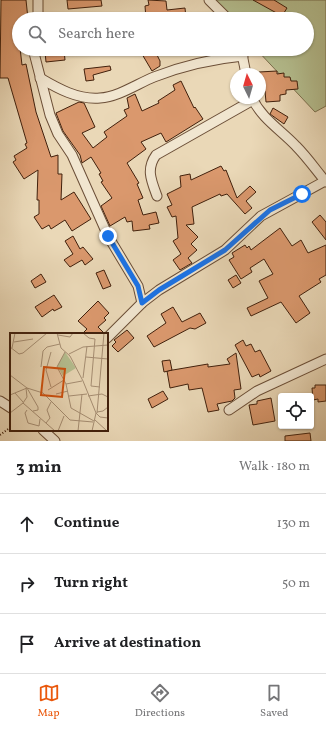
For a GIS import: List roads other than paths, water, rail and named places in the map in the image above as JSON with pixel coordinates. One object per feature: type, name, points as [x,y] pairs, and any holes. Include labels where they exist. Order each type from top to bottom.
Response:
[{"type":"street","points":[[38,0],[38,12]]},
{"type":"street","points":[[209,0],[221,12]]},
{"type":"street","points":[[35,56],[50,115],[58,134],[72,155],[108,236],[138,286],[142,303]]},
{"type":"street","points":[[40,78],[71,93],[87,98],[100,98],[111,96],[155,76],[191,65],[230,56]]},
{"type":"street","points":[[243,56],[245,68]]},
{"type":"street","points":[[157,196],[149,171],[151,162],[156,154],[244,104]]},
{"type":"street","points":[[108,337],[142,303],[159,290],[225,250],[270,210],[325,181],[303,153],[271,124],[257,104]]},
{"type":"street","points":[[229,410],[257,391],[326,359]]},
{"type":"street","points":[[0,401],[10,407]]},
{"type":"street","points":[[44,431],[55,441]]}]
